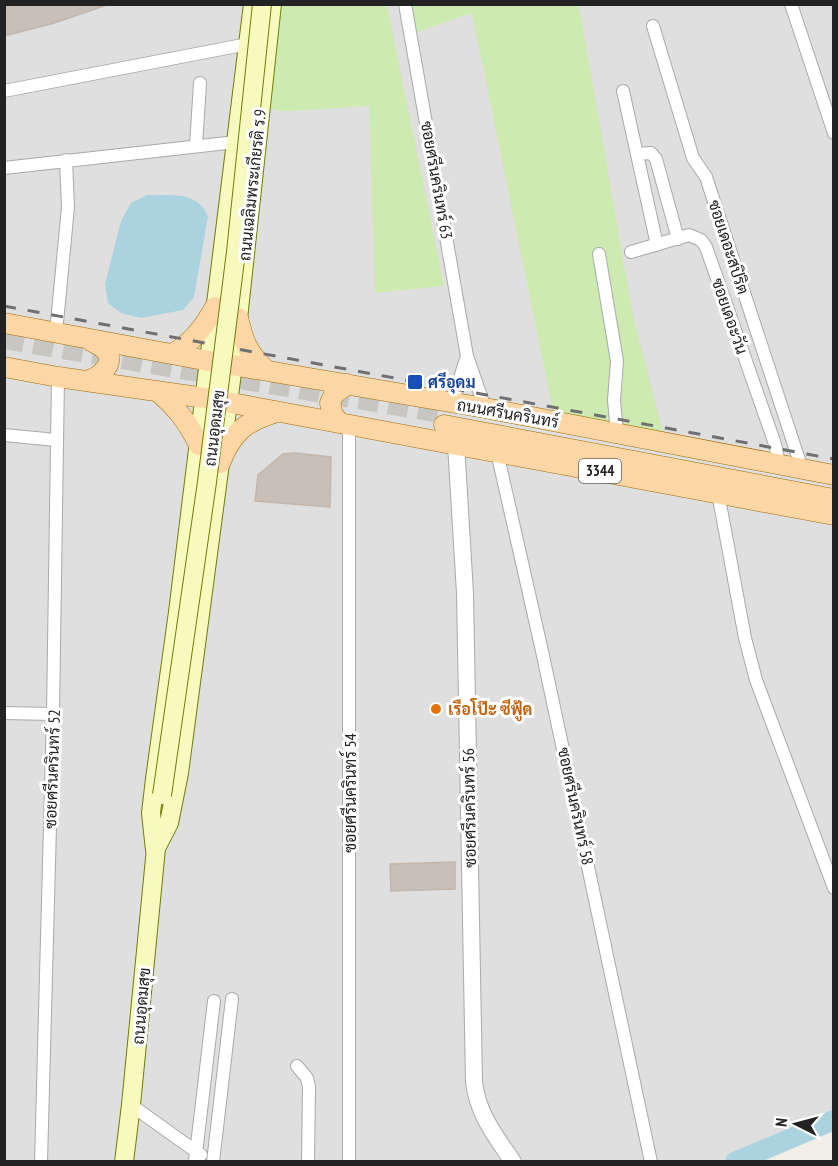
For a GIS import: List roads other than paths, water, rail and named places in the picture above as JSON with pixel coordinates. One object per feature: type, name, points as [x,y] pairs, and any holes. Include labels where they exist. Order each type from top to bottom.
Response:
[{"type":"main road","name":"ถนนเฉลิมพระเกียรติ ร.9","points":[[209,361],[253,4]]},
{"type":"main road","name":"ถนนอุดมสุข","points":[[124,1161],[155,850],[236,252],[262,4]]},
{"type":"main road","name":"ถนนเฉลิมพระเกียรติ ร.9","points":[[232,365],[272,4]]},
{"type":"main road","points":[[220,265],[223,276],[230,282],[239,278],[243,267]]},
{"type":"main road","points":[[172,354],[181,349],[203,327],[215,307]]},
{"type":"main road","points":[[238,318],[244,345],[266,370]]},
{"type":"main road","name":"ถนนศรีนครินทร์","points":[[4,323],[209,361],[373,388],[448,414],[834,499]]},
{"type":"main road","points":[[86,381],[102,375],[109,357],[105,350],[89,339]]},
{"type":"main road","name":"ถนนอุดมสุข","points":[[155,850],[151,813],[209,361]]},
{"type":"main road","name":"ถนนอุดมสุข","points":[[155,850],[169,823],[178,783],[232,365]]},
{"type":"main road","points":[[4,367],[205,398],[352,425]]},
{"type":"main road","points":[[348,384],[334,394],[330,403],[331,410],[352,425]]},
{"type":"main road","points":[[157,391],[176,407],[187,421],[199,445]]},
{"type":"main road","name":"ถนนศรีนครินทร์","points":[[448,414],[485,408],[834,475]]},
{"type":"main road","points":[[220,463],[226,448],[242,427],[258,418],[277,412]]},
{"type":"main road","name":"ถนนศรีนครินทร์","points":[[448,414],[834,488]]},
{"type":"main road","name":"3344","points":[[352,425],[834,515]]},
{"type":"main road","points":[[186,551],[194,542],[199,542],[205,545],[208,554]]},
{"type":"street","name":"ซอยศรีนครินทร์ 63","points":[[405,4],[467,356],[485,408]]},
{"type":"street","points":[[791,4],[834,133]]},
{"type":"street","name":"ซอยเดอะสปิริต","points":[[653,26],[693,158],[706,177],[802,469]]},
{"type":"street","points":[[4,91],[248,44]]},
{"type":"street","points":[[196,146],[200,83]]},
{"type":"street","points":[[623,91],[657,245]]},
{"type":"street","points":[[4,168],[236,142]]},
{"type":"street","points":[[637,154],[651,153],[656,159],[678,239]]},
{"type":"street","points":[[56,333],[68,207],[66,160]]},
{"type":"street","name":"ซอยเดอะวัน","points":[[631,252],[689,236],[696,237],[706,247],[775,444],[779,464]]},
{"type":"street","points":[[599,254],[618,362],[614,400],[617,434]]},
{"type":"street","name":"ซอยศรีนครินทร์ 63","points":[[448,414],[467,356]]},
{"type":"street","name":"ซอยศรีนครินทร์ 52","points":[[41,1161],[54,714],[58,377]]},
{"type":"street","name":"ซอยศรีนครินทร์ 54","points":[[349,1161],[352,425]]},
{"type":"street","points":[[4,435],[56,440]]},
{"type":"street","name":"ซอยศรีนครินทร์ 56","points":[[456,444],[465,593],[474,1082],[478,1107],[483,1118],[513,1161]]},
{"type":"street","name":"ซอยศรีนครินทร์ 58","points":[[497,452],[651,1161]]},
{"type":"street","points":[[718,493],[745,638],[756,680],[834,888]]},
{"type":"street","points":[[4,713],[54,714]]},
{"type":"street","points":[[131,1105],[196,1156],[211,1161],[232,999]]},
{"type":"street","points":[[196,1156],[214,1001]]},
{"type":"street","points":[[297,1066],[307,1078],[309,1087],[308,1161]]},
{"type":"water","points":[[147,195],[174,195],[190,198],[203,208],[208,216],[194,297],[183,310],[141,318],[121,313],[108,303],[105,284],[121,221],[131,203]]},
{"type":"waterway","points":[[735,1162],[834,1120]]},
{"type":"tunnel","points":[[4,339],[446,414]]},
{"type":"railway","points":[[4,306],[834,459]]},
{"type":"place","name":"ศรีอุดม","points":[[415,382]]},
{"type":"place","name":"เรือโป๊ะ ซีฟู้ด","points":[[436,709]]}]
